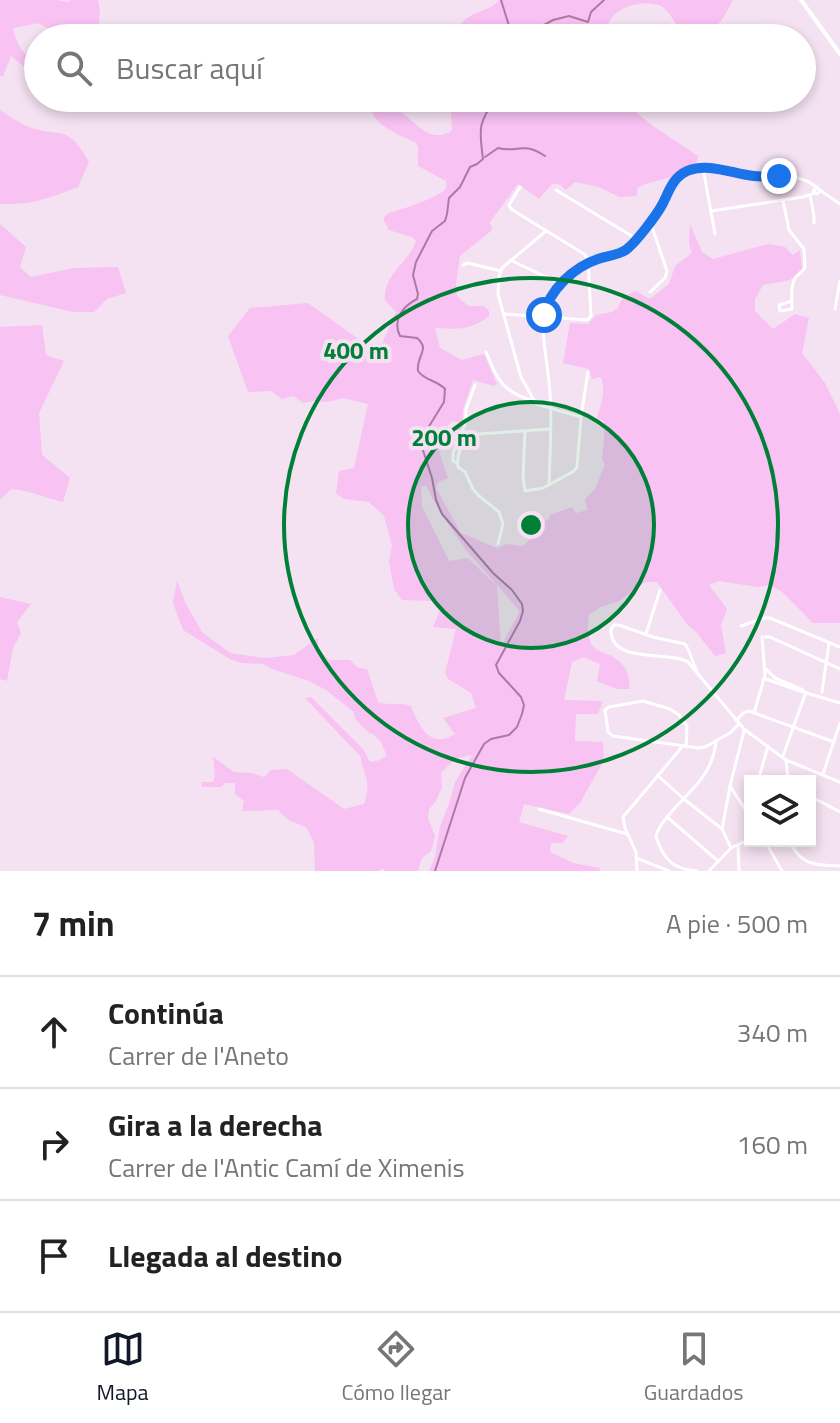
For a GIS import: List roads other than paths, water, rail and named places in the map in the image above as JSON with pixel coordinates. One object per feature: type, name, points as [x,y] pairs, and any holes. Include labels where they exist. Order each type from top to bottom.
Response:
[{"type":"street","points":[[801,0],[840,54]]},
{"type":"street","points":[[703,168],[715,234]]},
{"type":"street","points":[[549,485],[551,409],[543,318],[546,304],[569,276],[589,262],[627,250],[660,208],[675,180],[684,172],[703,168],[755,176],[795,177],[810,182],[815,191],[814,223]]},
{"type":"street","points":[[504,314],[587,320],[591,316],[589,262],[584,254],[511,209],[509,205],[520,187]]},
{"type":"street","points":[[556,190],[636,239]]},
{"type":"street","points":[[711,211],[783,200],[815,191],[830,196],[840,204]]},
{"type":"street","points":[[783,200],[789,230],[804,249],[805,268],[795,278],[792,301]]},
{"type":"street","points":[[650,221],[667,271],[665,278],[650,292]]},
{"type":"street","points":[[535,403],[521,377],[498,294],[501,271],[546,231]]},
{"type":"street","points":[[510,260],[561,284]]},
{"type":"street","points":[[463,265],[468,263],[501,271]]},
{"type":"street","points":[[835,309],[840,281]]},
{"type":"street","points":[[486,352],[501,385],[535,403],[581,417]]},
{"type":"street","points":[[525,431],[525,491],[543,488],[574,471],[577,467],[588,372]]},
{"type":"street","points":[[475,385],[453,461],[465,472],[473,489],[499,512],[503,524],[498,544]]},
{"type":"street","points":[[457,463],[457,454],[471,436],[551,429]]},
{"type":"street","points":[[646,634],[660,590]]},
{"type":"street","points":[[741,626],[770,618],[840,647]]},
{"type":"street","points":[[697,672],[685,644],[614,625],[611,633],[615,645],[635,653],[678,657],[688,662],[744,729],[785,758],[840,782]]},
{"type":"street","points":[[754,713],[763,680],[762,637],[770,637],[840,669]]},
{"type":"street","points":[[822,692],[829,643]]},
{"type":"street","points":[[764,667],[775,678],[806,692]]},
{"type":"street","points":[[763,680],[840,703]]},
{"type":"street","points":[[787,775],[785,758],[806,692]]},
{"type":"street","points":[[637,871],[635,847],[623,817],[684,747],[687,726],[670,709],[643,701],[609,707],[605,710],[608,732],[613,736],[684,747],[705,747],[730,733],[746,712],[834,742]]},
{"type":"street","points":[[823,774],[840,723]]},
{"type":"street","points":[[722,829],[744,729]]},
{"type":"street","points":[[697,871],[680,869],[670,862],[658,843],[657,831],[711,765],[716,741]]},
{"type":"street","points":[[760,775],[768,746]]},
{"type":"street","points":[[657,775],[722,829],[731,848]]},
{"type":"street","points":[[730,786],[744,808]]},
{"type":"street","points":[[816,799],[840,812]]},
{"type":"street","points":[[539,809],[628,834]]},
{"type":"street","points":[[667,817],[718,861]]},
{"type":"street","points":[[709,871],[731,848],[744,842]]},
{"type":"street","points":[[738,845],[739,871]]},
{"type":"street","points":[[768,847],[782,871]]},
{"type":"street","points":[[792,847],[797,855],[812,864],[840,866]]},
{"type":"street","points":[[636,858],[669,871]]},
{"type":"waterway","points":[[501,0],[508,24]]},
{"type":"waterway","points":[[546,24],[569,16],[588,22],[591,12],[604,0]]},
{"type":"waterway","points":[[435,871],[465,778],[484,744],[509,735],[517,727],[524,705],[496,665],[520,621],[522,604],[442,514],[420,441],[444,402],[445,389],[418,371],[423,346],[417,338],[400,336],[397,324],[403,310],[417,299],[413,275],[416,262],[432,231],[445,221],[449,198],[460,187],[470,167],[483,159],[481,127],[487,112]]},
{"type":"waterway","points":[[485,157],[498,148],[526,148],[545,156]]}]
